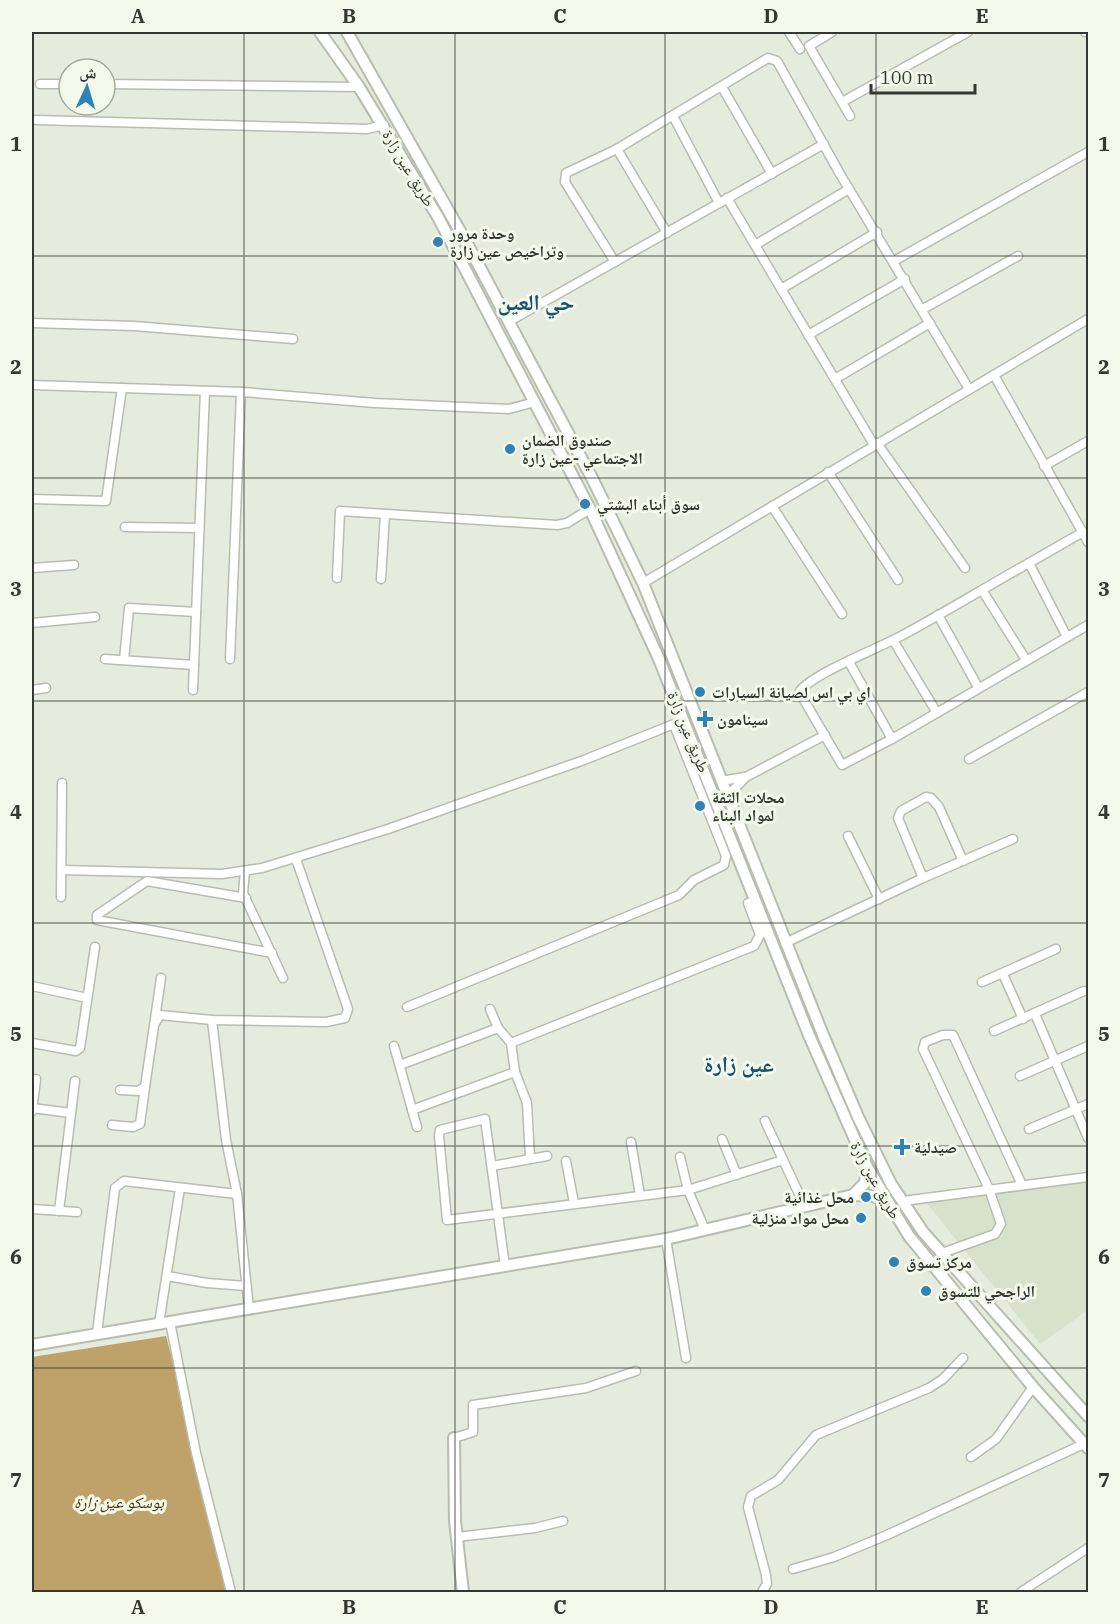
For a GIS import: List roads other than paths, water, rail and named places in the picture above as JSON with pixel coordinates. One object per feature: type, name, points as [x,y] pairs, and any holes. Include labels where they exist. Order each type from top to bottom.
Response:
[{"type":"main road","name":"طريق عين زارة","points":[[347,32],[593,480],[643,583],[785,943],[858,1117],[903,1201],[923,1232],[1089,1416]]},
{"type":"main road","name":"طريق عين زارة","points":[[326,34],[384,125],[438,217],[590,509],[650,638],[679,723],[804,1023],[867,1167],[909,1236],[1033,1387],[1087,1445]]},
{"type":"main road","points":[[853,1195],[865,1183],[867,1167]]},
{"type":"main road","points":[[32,1345],[666,1239],[853,1195],[873,1196],[886,1200]]},
{"type":"main road","points":[[1044,1399],[1056,1397],[1059,1385]]},
{"type":"main road","points":[[454,1438],[457,1538],[463,1593]]},
{"type":"street","points":[[789,32],[800,50]]},
{"type":"street","points":[[832,32],[809,46],[850,116]]},
{"type":"street","points":[[842,102],[968,32]]},
{"type":"street","points":[[615,262],[564,179],[567,174],[617,149],[768,58],[772,58],[777,61],[849,189],[877,232],[969,389]]},
{"type":"street","points":[[40,84],[57,84]]},
{"type":"street","points":[[117,84],[359,87]]},
{"type":"street","points":[[722,87],[772,174]]},
{"type":"street","points":[[673,116],[719,203]]},
{"type":"street","points":[[36,120],[367,129],[384,125]]},
{"type":"street","points":[[508,322],[824,144]]},
{"type":"street","points":[[617,149],[667,233]]},
{"type":"street","points":[[894,261],[1089,152]]},
{"type":"street","points":[[755,244],[849,189]]},
{"type":"street","points":[[727,198],[876,444],[965,568]]},
{"type":"street","points":[[781,289],[877,232]]},
{"type":"street","points":[[923,309],[1018,256]]},
{"type":"street","points":[[808,335],[905,279]]},
{"type":"street","points":[[643,583],[1089,319]]},
{"type":"street","points":[[32,323],[137,326],[293,339]]},
{"type":"street","points":[[835,379],[930,323]]},
{"type":"street","points":[[994,375],[1089,542]]},
{"type":"street","points":[[32,385],[241,392],[375,404],[509,409],[536,402]]},
{"type":"street","points":[[32,499],[106,501],[122,388]]},
{"type":"street","points":[[193,690],[205,391]]},
{"type":"street","points":[[230,659],[241,392]]},
{"type":"street","points":[[1044,466],[1089,441]]},
{"type":"street","points":[[828,472],[898,580]]},
{"type":"street","points":[[772,506],[842,614]]},
{"type":"street","points":[[337,578],[338,513],[557,525],[567,523],[590,509]]},
{"type":"street","points":[[381,579],[385,514]]},
{"type":"street","points":[[1089,522],[1081,530],[1029,563],[893,640],[808,684],[800,691],[842,765],[892,739],[978,687],[1089,625]]},
{"type":"street","points":[[124,527],[199,528]]},
{"type":"street","points":[[1029,563],[1067,637]]},
{"type":"street","points":[[32,568],[74,565]]},
{"type":"street","points":[[982,590],[1026,660]]},
{"type":"street","points":[[124,660],[129,608],[196,612]]},
{"type":"street","points":[[938,615],[978,687]]},
{"type":"street","points":[[32,623],[95,616]]},
{"type":"street","points":[[893,640],[937,713]]},
{"type":"street","points":[[105,659],[194,665]]},
{"type":"street","points":[[849,662],[892,739]]},
{"type":"street","points":[[32,690],[46,688]]},
{"type":"street","points":[[969,759],[1089,692]]},
{"type":"street","points":[[62,870],[222,874],[296,859],[573,764],[679,723],[726,856],[724,865],[694,880],[679,895],[407,1007]]},
{"type":"street","points":[[727,796],[746,777],[825,735]]},
{"type":"street","points":[[721,781],[746,777]]},
{"type":"street","points":[[61,897],[62,783]]},
{"type":"street","points":[[923,878],[898,818],[901,811],[926,797],[931,798],[939,807],[963,861]]},
{"type":"street","points":[[848,836],[879,899]]},
{"type":"street","points":[[785,943],[923,878],[1013,839]]},
{"type":"street","points":[[155,1023],[160,1015],[212,1020],[326,1022],[345,1018],[348,1009],[296,859]]},
{"type":"street","points":[[244,871],[243,893],[283,978]]},
{"type":"street","points":[[246,898],[147,881],[97,915],[97,920],[272,952]]},
{"type":"street","points":[[511,1043],[753,946],[760,935],[748,903]]},
{"type":"street","points":[[32,1043],[78,1051],[95,947]]},
{"type":"street","points":[[982,982],[1056,949]]},
{"type":"street","points":[[1003,974],[1023,1018]]},
{"type":"street","points":[[112,1125],[133,1127],[140,1124],[161,978]]},
{"type":"street","points":[[32,986],[87,998]]},
{"type":"street","points":[[994,1031],[1084,991]]},
{"type":"street","points":[[490,1009],[498,1028],[511,1043],[515,1072],[529,1110],[530,1159]]},
{"type":"street","points":[[1035,1014],[1089,1138]]},
{"type":"street","points":[[212,1020],[226,1140],[237,1194],[249,1309]]},
{"type":"street","points":[[400,1065],[498,1028]]},
{"type":"street","points":[[942,1253],[998,1232],[1000,1222],[989,1189],[923,1049],[925,1042],[943,1035],[953,1035],[1022,1185]]},
{"type":"street","points":[[394,1046],[417,1127]]},
{"type":"street","points":[[1020,1076],[1089,1046]]},
{"type":"street","points":[[412,1110],[515,1072]]},
{"type":"street","points":[[36,1079],[32,1110],[71,1113]]},
{"type":"street","points":[[59,1210],[75,1082]]},
{"type":"street","points":[[120,1090],[138,1091],[145,1087]]},
{"type":"street","points":[[1029,1129],[1089,1104]]},
{"type":"street","points":[[505,1266],[498,1212],[492,1166],[485,1119],[440,1130],[447,1220],[498,1212],[688,1190],[783,1160]]},
{"type":"street","points":[[765,1121],[805,1208]]},
{"type":"street","points":[[722,1139],[737,1175]]},
{"type":"street","points":[[631,1142],[640,1195]]},
{"type":"street","points":[[492,1166],[547,1156]]},
{"type":"street","points":[[680,1157],[688,1190],[705,1230]]},
{"type":"street","points":[[566,1161],[574,1203]]},
{"type":"street","points":[[903,1201],[1089,1177]]},
{"type":"street","points":[[97,1333],[115,1188],[124,1181],[237,1194]]},
{"type":"street","points":[[180,1188],[167,1276],[164,1323],[231,1593]]},
{"type":"street","points":[[32,1209],[77,1212]]},
{"type":"street","points":[[666,1239],[686,1358]]},
{"type":"street","points":[[167,1276],[207,1283],[246,1286]]},
{"type":"street","points":[[762,1593],[767,1580],[748,1507],[751,1496],[778,1480],[816,1435],[929,1388],[943,1379],[963,1358]]},
{"type":"street","points":[[454,1438],[473,1432],[473,1405],[586,1388],[636,1371]]},
{"type":"street","points":[[971,1458],[996,1439],[1033,1387]]},
{"type":"street","points":[[794,1569],[834,1557],[887,1535],[1087,1445]]},
{"type":"street","points":[[457,1538],[535,1528],[563,1521]]},
{"type":"street","points":[[1022,1593],[1089,1548]]},
{"type":"place","name":"وحدة مرور وتراخيص عين زارة","points":[[438,242]]},
{"type":"place","name":"صندوق الضمان الاجتماعي -عين زارة","points":[[510,449]]},
{"type":"place","name":"سوق أبناء البشتي","points":[[585,504]]},
{"type":"place","name":"اي بي اس لصيانة السيارات","points":[[700,692]]},
{"type":"place","name":"سينامون","points":[[705,719]]},
{"type":"place","name":"محلات الثقة لمواد البناء","points":[[700,806]]},
{"type":"place","name":"صيدلية","points":[[902,1147]]},
{"type":"place","name":"محل غذائية","points":[[866,1197]]},
{"type":"place","name":"محل مواد منزلية","points":[[861,1218]]},
{"type":"place","name":"مركز تسوق","points":[[894,1262]]},
{"type":"place","name":"الراجحي للتسوق","points":[[926,1291]]},
{"type":"district","name":"حي العين","points":[[536,302]]},
{"type":"district","name":"عين زارة","points":[[739,1064]]},
{"type":"park label","name":"بوسكو عين زارة","points":[[119,1502]]}]
